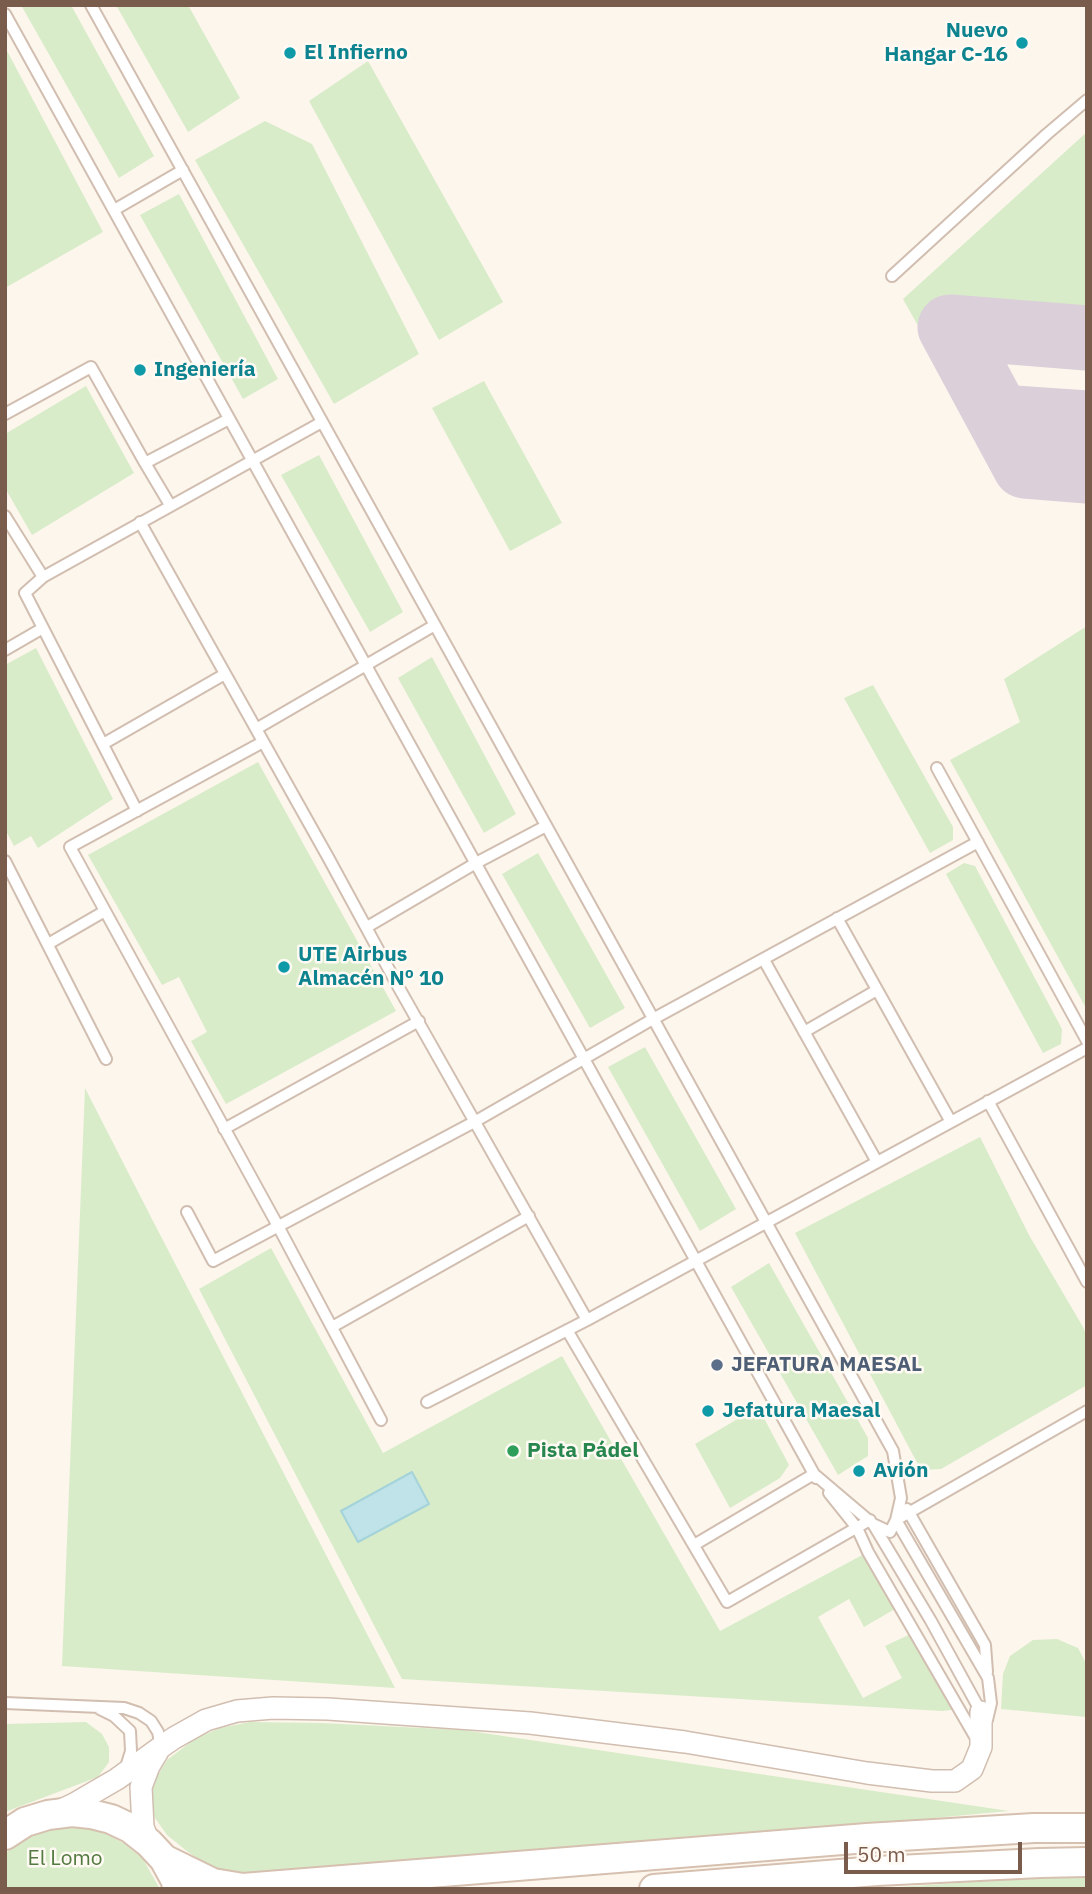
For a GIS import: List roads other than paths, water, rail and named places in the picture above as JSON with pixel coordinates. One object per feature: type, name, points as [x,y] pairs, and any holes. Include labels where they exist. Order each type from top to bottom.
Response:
[{"type":"main road","points":[[21,1826],[72,1812],[111,1819],[130,1828],[156,1851],[213,1883],[243,1888],[867,1838],[1034,1828],[1087,1828]]},
{"type":"main road","points":[[156,1851],[175,1879],[178,1889]]},
{"type":"main road","points":[[654,1889],[877,1871],[1087,1862]]},
{"type":"street","points":[[21,1826],[74,1804],[206,1720],[237,1710],[339,1709],[618,1733],[932,1781],[955,1781],[972,1769],[981,1747],[981,1712]]},
{"type":"street","points":[[156,1851],[143,1827],[141,1787],[160,1747]]},
{"type":"lane","points":[[91,5],[893,1451],[901,1498],[985,1646],[991,1703],[981,1747]]},
{"type":"lane","points":[[5,14],[814,1474],[857,1528],[868,1552],[981,1747]]},
{"type":"lane","points":[[892,276],[1087,100]]},
{"type":"lane","points":[[114,210],[183,170]]},
{"type":"lane","points":[[5,414],[91,367],[170,505]]},
{"type":"lane","points":[[145,463],[229,419]]},
{"type":"lane","points":[[137,811],[25,593],[43,577],[322,422]]},
{"type":"lane","points":[[5,516],[43,577]]},
{"type":"lane","points":[[140,522],[587,1320]]},
{"type":"lane","points":[[256,730],[435,625]]},
{"type":"lane","points":[[5,650],[43,628]]},
{"type":"lane","points":[[103,744],[225,674]]},
{"type":"lane","points":[[263,742],[69,847],[278,1226],[381,1420]]},
{"type":"lane","points":[[937,768],[1087,1041]]},
{"type":"lane","points":[[367,927],[476,863],[546,826]]},
{"type":"lane","points":[[187,1212],[213,1261],[476,1121],[653,1019],[978,842]]},
{"type":"lane","points":[[5,861],[106,1059]]},
{"type":"lane","points":[[48,944],[105,911]]},
{"type":"lane","points":[[837,918],[951,1122]]},
{"type":"lane","points":[[764,960],[877,1162]]},
{"type":"lane","points":[[804,1032],[877,990]]},
{"type":"lane","points":[[224,1129],[419,1021]]},
{"type":"lane","points":[[427,1402],[696,1262],[766,1221],[1087,1048]]},
{"type":"lane","points":[[988,1101],[1087,1282]]},
{"type":"lane","points":[[332,1327],[529,1216]]},
{"type":"lane","points":[[567,1330],[727,1602],[871,1522]]},
{"type":"lane","points":[[896,1520],[1087,1411]]},
{"type":"lane","points":[[814,1474],[871,1522],[890,1532],[901,1498]]},
{"type":"lane","points":[[694,1545],[814,1474]]},
{"type":"lane","points":[[896,1520],[988,1678]]},
{"type":"lane","points":[[871,1522],[931,1621],[981,1712]]},
{"type":"lane","points":[[5,1703],[124,1708],[151,1721],[158,1732],[160,1747]]},
{"type":"lane","points":[[94,1706],[114,1716],[130,1731],[131,1751],[127,1766],[117,1779]]},
{"type":"water","points":[[412,1472],[429,1504],[358,1542],[341,1511]]},
{"type":"place","name":"Nuevo Hangar C-16","points":[[1022,43]]},
{"type":"place","name":"El Infierno","points":[[290,53]]},
{"type":"place","name":"Ingeniería","points":[[140,370]]},
{"type":"place","name":"UTE Airbus Almacén Nº 10","points":[[284,967]]},
{"type":"place","name":"JEFATURA MAESAL","points":[[717,1365]]},
{"type":"place","name":"Jefatura Maesal","points":[[708,1411]]},
{"type":"place","name":"Pista Pádel","points":[[513,1451]]},
{"type":"place","name":"Avión","points":[[859,1471]]},
{"type":"park label","name":"El Lomo","points":[[65,1859]]}]
